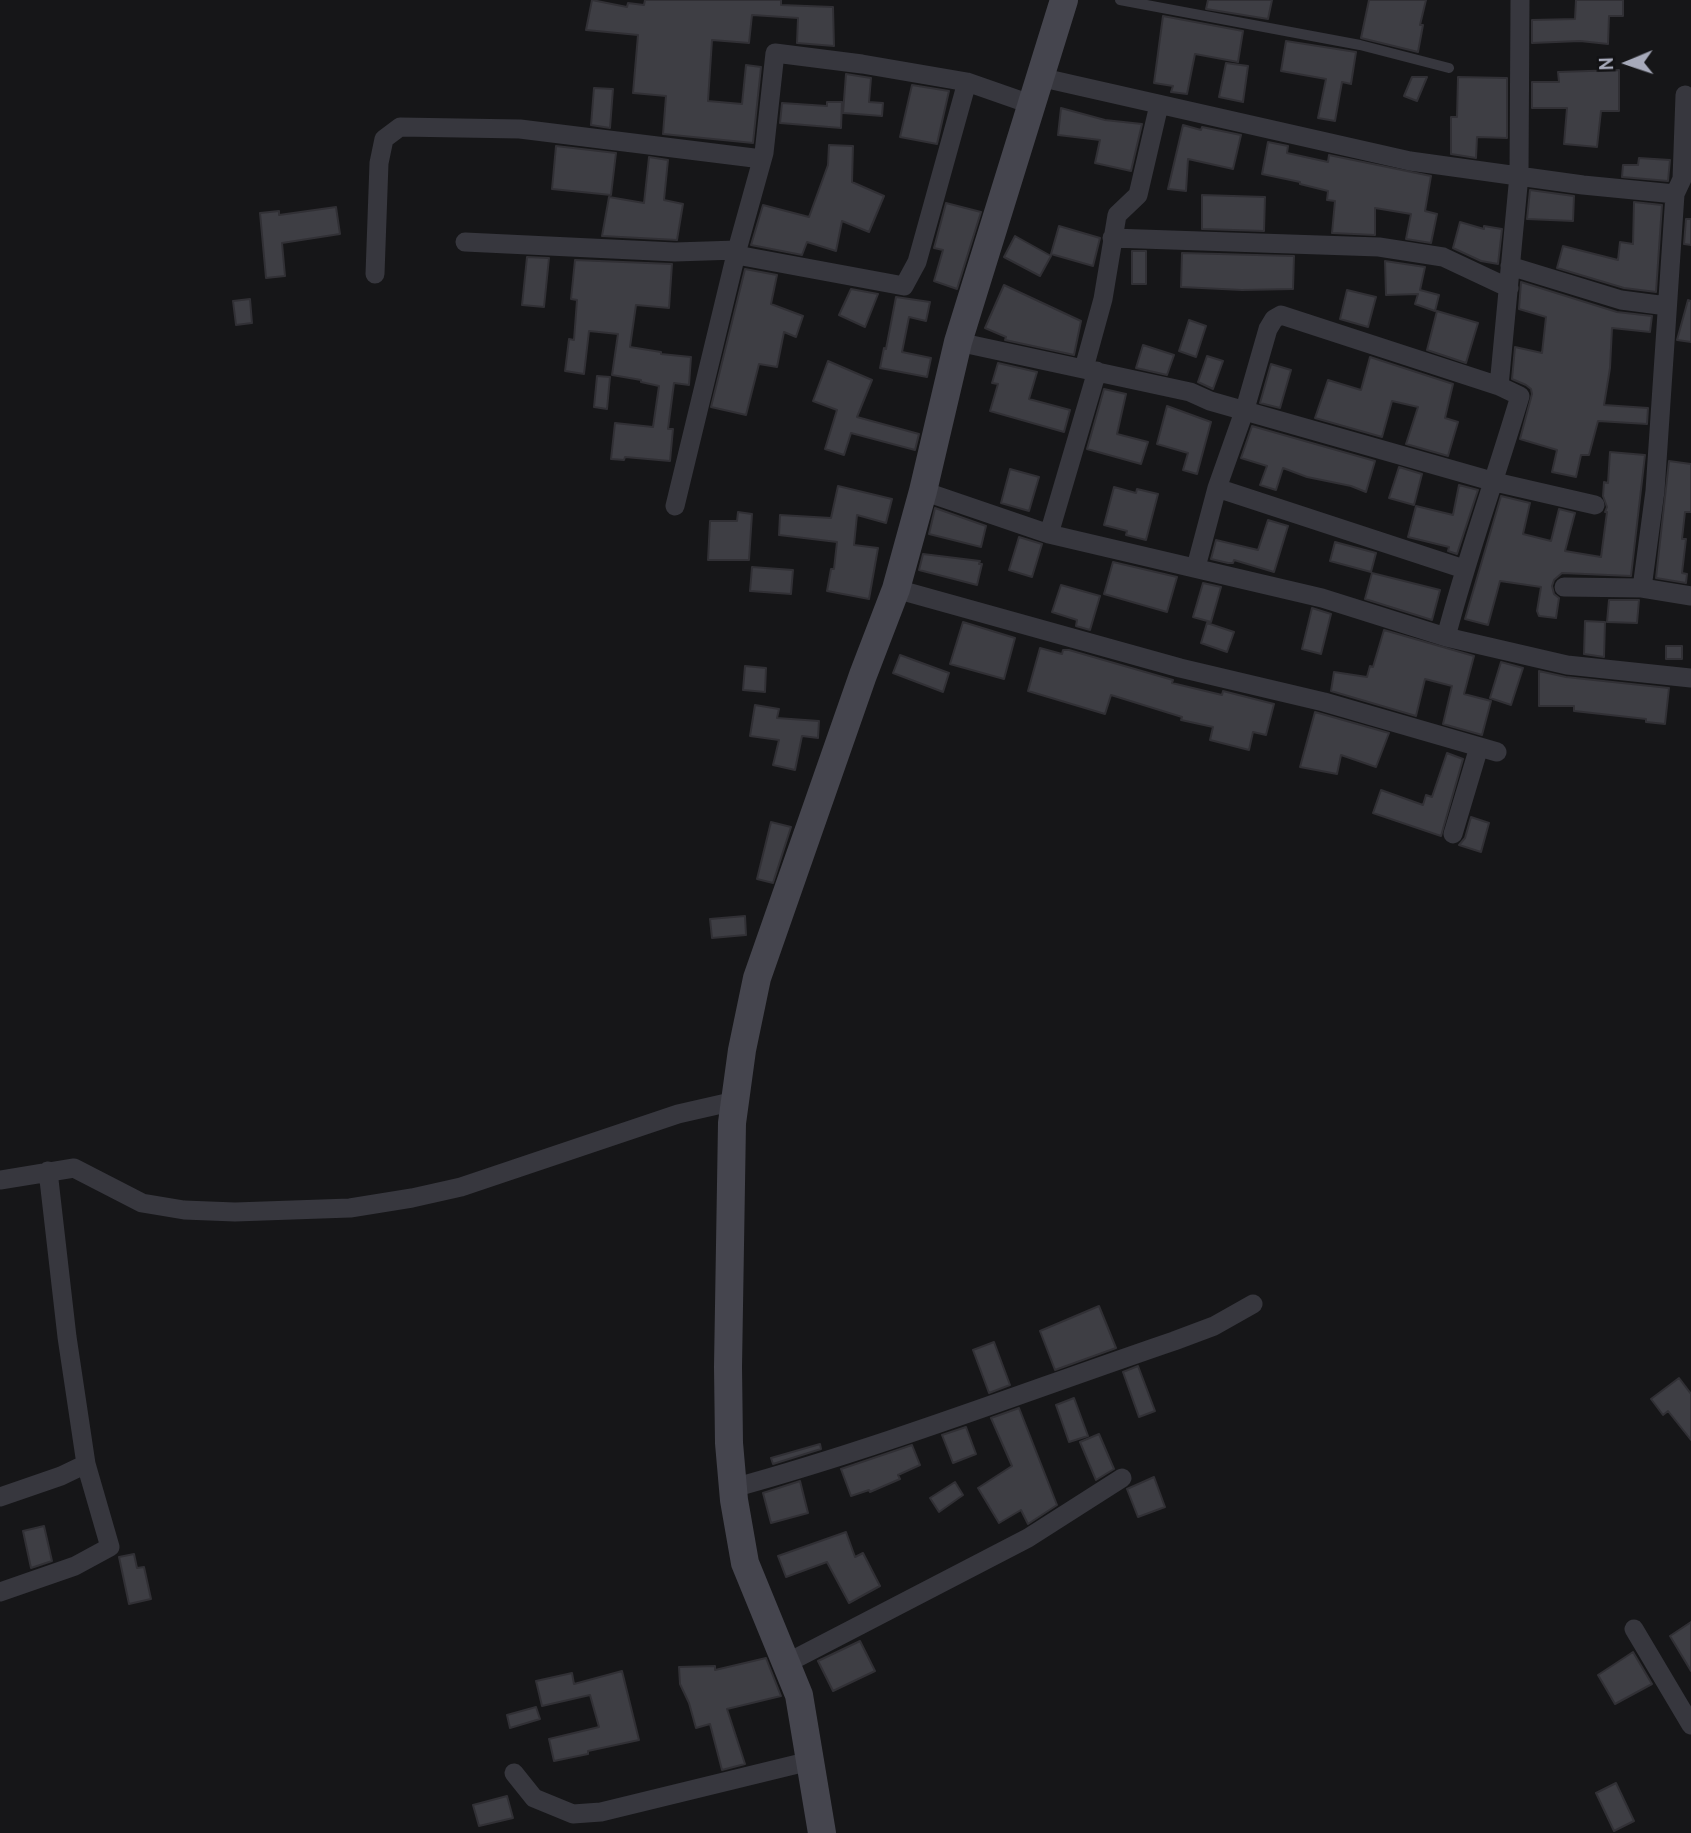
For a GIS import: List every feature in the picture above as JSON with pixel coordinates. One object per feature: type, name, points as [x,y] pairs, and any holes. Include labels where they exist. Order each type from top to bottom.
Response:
[{"type":"main road","points":[[822,1833],[799,1695],[745,1563],[733,1488],[729,1443],[732,1123],[757,978],[863,675],[896,589],[923,491],[958,342],[1064,0]]},
{"type":"street","points":[[1499,386],[1519,175],[1520,0]]},
{"type":"street","points":[[675,506],[737,250],[762,159],[775,53],[862,64],[967,82],[1030,104]]},
{"type":"street","points":[[1039,77],[1410,161],[1583,185],[1675,194]]},
{"type":"street","points":[[737,250],[742,256],[904,286],[917,262],[967,82]]},
{"type":"street","points":[[1642,588],[1655,491],[1675,194],[1682,179],[1685,95],[1691,99]]},
{"type":"street","points":[[1049,534],[1091,370],[1116,215],[1138,195],[1159,105]]},
{"type":"street","points":[[375,274],[379,163],[384,139],[400,127],[520,129],[762,159]]},
{"type":"street","points":[[1112,238],[1379,247],[1443,257],[1509,288]]},
{"type":"street","points":[[465,242],[675,251],[737,250]]},
{"type":"street","points":[[1510,265],[1621,300],[1667,306]]},
{"type":"street","points":[[1196,567],[1217,488],[1245,409],[1268,329],[1274,319],[1281,315],[1499,386],[1520,397],[1495,482],[1464,569],[1446,637]]},
{"type":"street","points":[[958,342],[1190,392],[1210,401],[1495,482],[1595,505]]},
{"type":"street","points":[[1217,488],[1464,569]]},
{"type":"street","points":[[923,491],[1049,534],[1322,598],[1446,637],[1567,665],[1691,678]]},
{"type":"street","points":[[1564,587],[1642,588],[1691,596]]},
{"type":"street","points":[[896,589],[1180,668],[1324,702],[1488,749],[1453,834]]},
{"type":"street","points":[[0,1180],[74,1168],[142,1203],[184,1210],[235,1212],[351,1208],[461,1187],[678,1114],[735,1101]]},
{"type":"street","points":[[0,1592],[75,1566],[110,1547],[86,1464],[67,1337],[48,1171]]},
{"type":"street","points":[[733,1488],[867,1448],[1174,1341],[1214,1326],[1253,1304]]},
{"type":"street","points":[[0,1497],[61,1476],[86,1464]]},
{"type":"street","points":[[787,1663],[1028,1538],[1122,1478]]},
{"type":"street","points":[[1634,1629],[1691,1725]]},
{"type":"street","points":[[514,1773],[534,1798],[573,1814],[601,1812],[810,1761]]},
{"type":"lane","points":[[1120,0],[1360,44],[1449,68]]},
{"type":"building","points":[[592,0],[627,7],[628,3],[644,5],[645,0],[781,0],[781,5],[833,7],[834,46],[797,43],[798,18],[752,15],[749,43],[712,40],[708,101],[742,104],[746,65],[761,67],[753,143],[663,134],[666,96],[633,93],[638,35],[586,30]]},
{"type":"building","points":[[1208,0],[1272,0],[1268,19],[1206,9]]},
{"type":"building","points":[[1369,0],[1426,0],[1420,25],[1423,25],[1418,52],[1361,38]]},
{"type":"building","points":[[1576,0],[1623,0],[1623,16],[1609,16],[1608,44],[1580,41],[1532,43],[1532,20],[1575,19]]},
{"type":"building","points":[[1163,16],[1243,31],[1238,62],[1195,54],[1187,94],[1171,92],[1173,86],[1154,83]]},
{"type":"building","points":[[1286,41],[1356,52],[1351,84],[1342,82],[1335,121],[1318,118],[1326,79],[1281,71]]},
{"type":"building","points":[[1226,63],[1248,66],[1243,102],[1219,97]]},
{"type":"building","points":[[1619,70],[1619,111],[1601,111],[1597,147],[1564,144],[1567,108],[1532,108],[1532,82],[1559,82],[1558,72]]},
{"type":"building","points":[[846,74],[871,78],[869,102],[883,103],[882,116],[843,113]]},
{"type":"building","points":[[1412,77],[1427,77],[1417,101],[1404,96]]},
{"type":"building","points":[[1458,77],[1507,78],[1507,138],[1477,137],[1476,158],[1451,154],[1451,117],[1457,117]]},
{"type":"building","points":[[912,85],[949,91],[937,144],[900,137]]},
{"type":"building","points":[[594,88],[613,89],[610,128],[591,125]]},
{"type":"building","points":[[827,102],[842,102],[841,128],[780,123],[782,103],[827,106]]},
{"type":"building","points":[[1061,108],[1105,120],[1142,124],[1131,171],[1095,163],[1100,140],[1058,135]]},
{"type":"building","points":[[1183,125],[1241,135],[1233,169],[1188,159],[1186,191],[1168,189]]},
{"type":"building","points":[[1268,142],[1288,146],[1287,153],[1328,162],[1329,155],[1431,176],[1425,211],[1437,214],[1431,243],[1406,239],[1411,214],[1375,208],[1375,235],[1332,233],[1335,201],[1327,200],[1328,191],[1262,174]]},
{"type":"building","points":[[829,145],[853,146],[852,182],[884,196],[869,232],[842,221],[836,251],[807,242],[802,255],[751,245],[763,205],[809,217],[828,165]]},
{"type":"building","points":[[556,146],[616,153],[611,195],[552,189]]},
{"type":"building","points":[[649,157],[668,160],[664,200],[683,204],[677,240],[602,236],[609,197],[644,203]]},
{"type":"building","points":[[1639,158],[1670,160],[1668,181],[1622,177],[1623,165],[1638,165]]},
{"type":"building","points":[[1530,190],[1574,196],[1573,221],[1527,219]]},
{"type":"building","points":[[1202,195],[1265,197],[1264,231],[1202,229]]},
{"type":"building","points":[[1634,202],[1662,205],[1656,292],[1624,288],[1557,268],[1563,246],[1618,260],[1620,242],[1633,244]]},
{"type":"building","points":[[946,203],[981,212],[957,289],[934,281],[943,250],[934,248]]},
{"type":"building","points":[[336,207],[340,234],[282,243],[285,276],[266,278],[260,213],[279,211],[279,215]]},
{"type":"building","points":[[1686,219],[1691,219],[1691,245],[1684,244]]},
{"type":"building","points":[[1460,222],[1484,229],[1484,226],[1502,229],[1498,264],[1481,261],[1453,248]]},
{"type":"building","points":[[1059,226],[1100,238],[1093,266],[1051,254]]},
{"type":"building","points":[[1015,236],[1051,256],[1040,276],[1004,257]]},
{"type":"building","points":[[1132,251],[1146,251],[1146,284],[1132,284]]},
{"type":"building","points":[[1182,253],[1294,256],[1293,289],[1181,287]]},
{"type":"building","points":[[527,257],[549,258],[544,307],[522,305]]},
{"type":"building","points":[[575,260],[672,264],[669,308],[636,305],[630,347],[691,357],[689,385],[674,383],[668,429],[673,429],[670,461],[625,457],[624,460],[611,459],[615,423],[653,427],[659,386],[612,375],[618,334],[589,331],[584,374],[565,371],[569,339],[574,340],[577,300],[571,299]]},
{"type":"building","points":[[1385,261],[1425,267],[1420,290],[1439,295],[1435,311],[1415,304],[1418,294],[1386,295]]},
{"type":"building","points":[[745,269],[777,275],[771,304],[803,316],[796,337],[784,332],[777,367],[759,364],[746,415],[711,407]]},
{"type":"building","points":[[1521,282],[1617,312],[1652,316],[1650,332],[1612,328],[1610,368],[1604,405],[1648,408],[1647,424],[1598,421],[1589,455],[1581,455],[1576,477],[1552,472],[1557,450],[1520,439],[1532,394],[1526,385],[1512,379],[1515,347],[1542,353],[1546,317],[1519,309]]},
{"type":"building","points":[[1004,285],[1081,321],[1074,355],[1005,340],[1006,337],[985,328]]},
{"type":"building","points":[[851,289],[878,294],[865,327],[839,315]]},
{"type":"building","points":[[1347,290],[1376,297],[1368,327],[1340,319]]},
{"type":"building","points":[[896,297],[930,302],[926,321],[909,317],[902,352],[931,358],[927,377],[880,368]]},
{"type":"building","points":[[250,299],[252,323],[236,325],[233,301]]},
{"type":"building","points":[[1688,300],[1691,301],[1691,342],[1677,340]]},
{"type":"building","points":[[1437,311],[1478,323],[1466,363],[1427,350]]},
{"type":"building","points":[[1189,320],[1206,326],[1196,357],[1179,351]]},
{"type":"building","points":[[1143,345],[1174,355],[1167,375],[1136,368]]},
{"type":"building","points":[[1207,356],[1223,361],[1213,389],[1198,382]]},
{"type":"building","points":[[1370,357],[1453,384],[1445,418],[1458,422],[1448,456],[1406,444],[1418,407],[1392,401],[1382,437],[1315,418],[1328,380],[1361,390]]},
{"type":"building","points":[[828,361],[872,380],[857,417],[919,434],[915,450],[851,433],[844,455],[825,449],[837,410],[813,401]]},
{"type":"building","points":[[998,363],[1037,372],[1029,399],[1070,410],[1064,432],[990,411],[998,384],[992,383]]},
{"type":"building","points":[[1271,364],[1291,370],[1280,408],[1260,403]]},
{"type":"building","points":[[597,376],[610,377],[607,409],[594,407]]},
{"type":"building","points":[[1104,389],[1126,394],[1117,434],[1148,442],[1141,464],[1087,449]]},
{"type":"building","points":[[1167,406],[1211,422],[1197,474],[1183,470],[1188,453],[1157,444]]},
{"type":"building","points":[[1252,426],[1375,461],[1366,492],[1283,468],[1276,490],[1260,485],[1267,466],[1241,458]]},
{"type":"building","points":[[1610,452],[1645,455],[1631,576],[1562,573],[1552,586],[1554,594],[1559,598],[1556,618],[1539,616],[1537,611],[1541,587],[1500,581],[1488,625],[1465,619],[1501,496],[1530,503],[1523,534],[1551,541],[1559,509],[1575,513],[1565,551],[1601,557],[1607,512],[1603,496],[1604,482],[1608,483]]},
{"type":"building","points":[[1669,461],[1691,464],[1691,512],[1685,512],[1682,539],[1686,539],[1682,573],[1687,574],[1686,583],[1656,578]]},
{"type":"building","points":[[1399,467],[1422,474],[1414,505],[1389,498]]},
{"type":"building","points":[[1010,469],[1039,477],[1029,511],[1001,503]]},
{"type":"building","points":[[1459,485],[1478,490],[1457,554],[1448,551],[1449,547],[1408,537],[1416,506],[1453,515]]},
{"type":"building","points":[[838,486],[892,499],[886,523],[857,515],[854,545],[878,548],[869,599],[827,591],[831,569],[834,569],[837,542],[779,535],[780,515],[831,518]]},
{"type":"building","points":[[1114,487],[1136,493],[1137,489],[1158,494],[1146,540],[1104,525]]},
{"type":"building","points":[[935,508],[986,526],[981,547],[929,534]]},
{"type":"building","points":[[738,512],[752,514],[749,560],[708,560],[710,521],[737,521]]},
{"type":"building","points":[[1268,520],[1288,526],[1274,572],[1234,560],[1233,563],[1228,563],[1211,559],[1216,540],[1258,550]]},
{"type":"building","points":[[1019,537],[1042,544],[1032,577],[1009,570]]},
{"type":"building","points":[[1335,542],[1376,553],[1371,572],[1330,561]]},
{"type":"building","points":[[923,554],[980,561],[979,564],[982,564],[977,585],[919,570]]},
{"type":"building","points":[[1113,562],[1177,577],[1167,612],[1104,594]]},
{"type":"building","points":[[752,567],[793,570],[791,594],[750,591]]},
{"type":"building","points":[[1372,573],[1440,590],[1432,620],[1365,599]]},
{"type":"building","points":[[1203,583],[1221,587],[1211,622],[1193,617]]},
{"type":"building","points":[[1061,585],[1100,596],[1090,630],[1076,626],[1077,620],[1052,612]]},
{"type":"building","points":[[1609,600],[1639,600],[1637,623],[1607,622]]},
{"type":"building","points":[[1312,608],[1331,614],[1321,654],[1302,649]]},
{"type":"building","points":[[1585,621],[1605,622],[1604,657],[1584,654]]},
{"type":"building","points":[[963,622],[1015,638],[1004,679],[950,664]]},
{"type":"building","points":[[1207,623],[1234,632],[1227,652],[1201,643]]},
{"type":"building","points":[[1384,630],[1474,656],[1464,694],[1491,701],[1482,735],[1443,724],[1452,686],[1425,679],[1416,716],[1331,691],[1334,672],[1367,677],[1370,666],[1373,667]]},
{"type":"building","points":[[1666,646],[1682,646],[1682,659],[1666,659]]},
{"type":"building","points":[[1040,648],[1062,654],[1063,650],[1069,650],[1173,680],[1172,683],[1222,695],[1223,691],[1274,704],[1266,735],[1253,732],[1249,750],[1210,740],[1213,727],[1181,720],[1182,717],[1111,695],[1105,714],[1028,691]]},
{"type":"building","points":[[900,655],[949,673],[943,692],[893,673]]},
{"type":"building","points":[[1501,662],[1523,668],[1511,705],[1490,698]]},
{"type":"building","points":[[745,666],[766,668],[765,692],[743,690]]},
{"type":"building","points":[[1539,671],[1566,677],[1669,688],[1665,724],[1646,722],[1646,719],[1574,711],[1574,706],[1539,706]]},
{"type":"building","points":[[755,705],[779,709],[777,718],[819,721],[818,738],[802,736],[795,770],[773,765],[779,740],[750,736]]},
{"type":"building","points":[[1315,712],[1389,733],[1376,767],[1341,755],[1337,774],[1300,767]]},
{"type":"building","points":[[1447,753],[1463,759],[1441,836],[1373,813],[1381,790],[1423,805],[1426,795],[1432,797]]},
{"type":"building","points":[[1471,817],[1489,823],[1481,852],[1459,845],[1465,838]]},
{"type":"building","points":[[771,822],[791,827],[773,883],[757,879]]},
{"type":"building","points":[[745,916],[746,935],[712,938],[710,919]]},
{"type":"building","points":[[1099,1306],[1116,1348],[1055,1370],[1040,1331]]},
{"type":"building","points":[[994,1342],[1010,1385],[989,1393],[973,1350]]},
{"type":"building","points":[[1138,1366],[1155,1411],[1139,1417],[1123,1372]]},
{"type":"building","points":[[1679,1378],[1691,1394],[1691,1440],[1668,1411],[1663,1415],[1651,1399]]},
{"type":"building","points":[[1074,1398],[1088,1436],[1069,1442],[1056,1405]]},
{"type":"building","points":[[1019,1408],[1057,1505],[1028,1524],[1021,1510],[999,1523],[978,1488],[1012,1466],[991,1418]]},
{"type":"building","points":[[966,1427],[976,1454],[953,1463],[942,1435]]},
{"type":"building","points":[[1099,1434],[1114,1469],[1096,1480],[1080,1442]]},
{"type":"building","points":[[820,1444],[821,1449],[773,1464],[771,1458]]},
{"type":"building","points":[[912,1445],[920,1465],[898,1475],[900,1479],[870,1492],[869,1490],[851,1496],[841,1469]]},
{"type":"building","points":[[1154,1477],[1165,1507],[1138,1517],[1127,1489]]},
{"type":"building","points":[[800,1481],[808,1513],[771,1523],[763,1493]]},
{"type":"building","points":[[955,1482],[963,1495],[939,1512],[930,1498]]},
{"type":"building","points":[[44,1526],[52,1561],[31,1568],[23,1531]]},
{"type":"building","points":[[846,1532],[855,1557],[863,1553],[880,1586],[849,1603],[827,1562],[786,1577],[778,1556]]},
{"type":"building","points":[[134,1554],[137,1568],[144,1567],[151,1599],[129,1604],[119,1557]]},
{"type":"building","points":[[1691,1622],[1691,1671],[1670,1636]]},
{"type":"building","points":[[860,1641],[875,1671],[833,1691],[818,1661]]},
{"type":"building","points":[[1633,1652],[1652,1684],[1615,1704],[1598,1675]]},
{"type":"building","points":[[766,1658],[781,1696],[727,1709],[745,1764],[722,1770],[710,1724],[696,1728],[680,1684],[679,1667],[715,1666],[715,1670]]},
{"type":"building","points":[[622,1671],[639,1740],[554,1761],[549,1739],[599,1727],[590,1695],[542,1706],[536,1681],[572,1673],[574,1684]]},
{"type":"building","points":[[536,1707],[540,1719],[510,1728],[507,1715]]},
{"type":"building","points":[[1616,1783],[1634,1821],[1614,1831],[1596,1793]]},
{"type":"building","points":[[507,1796],[513,1818],[479,1826],[473,1805]]}]
